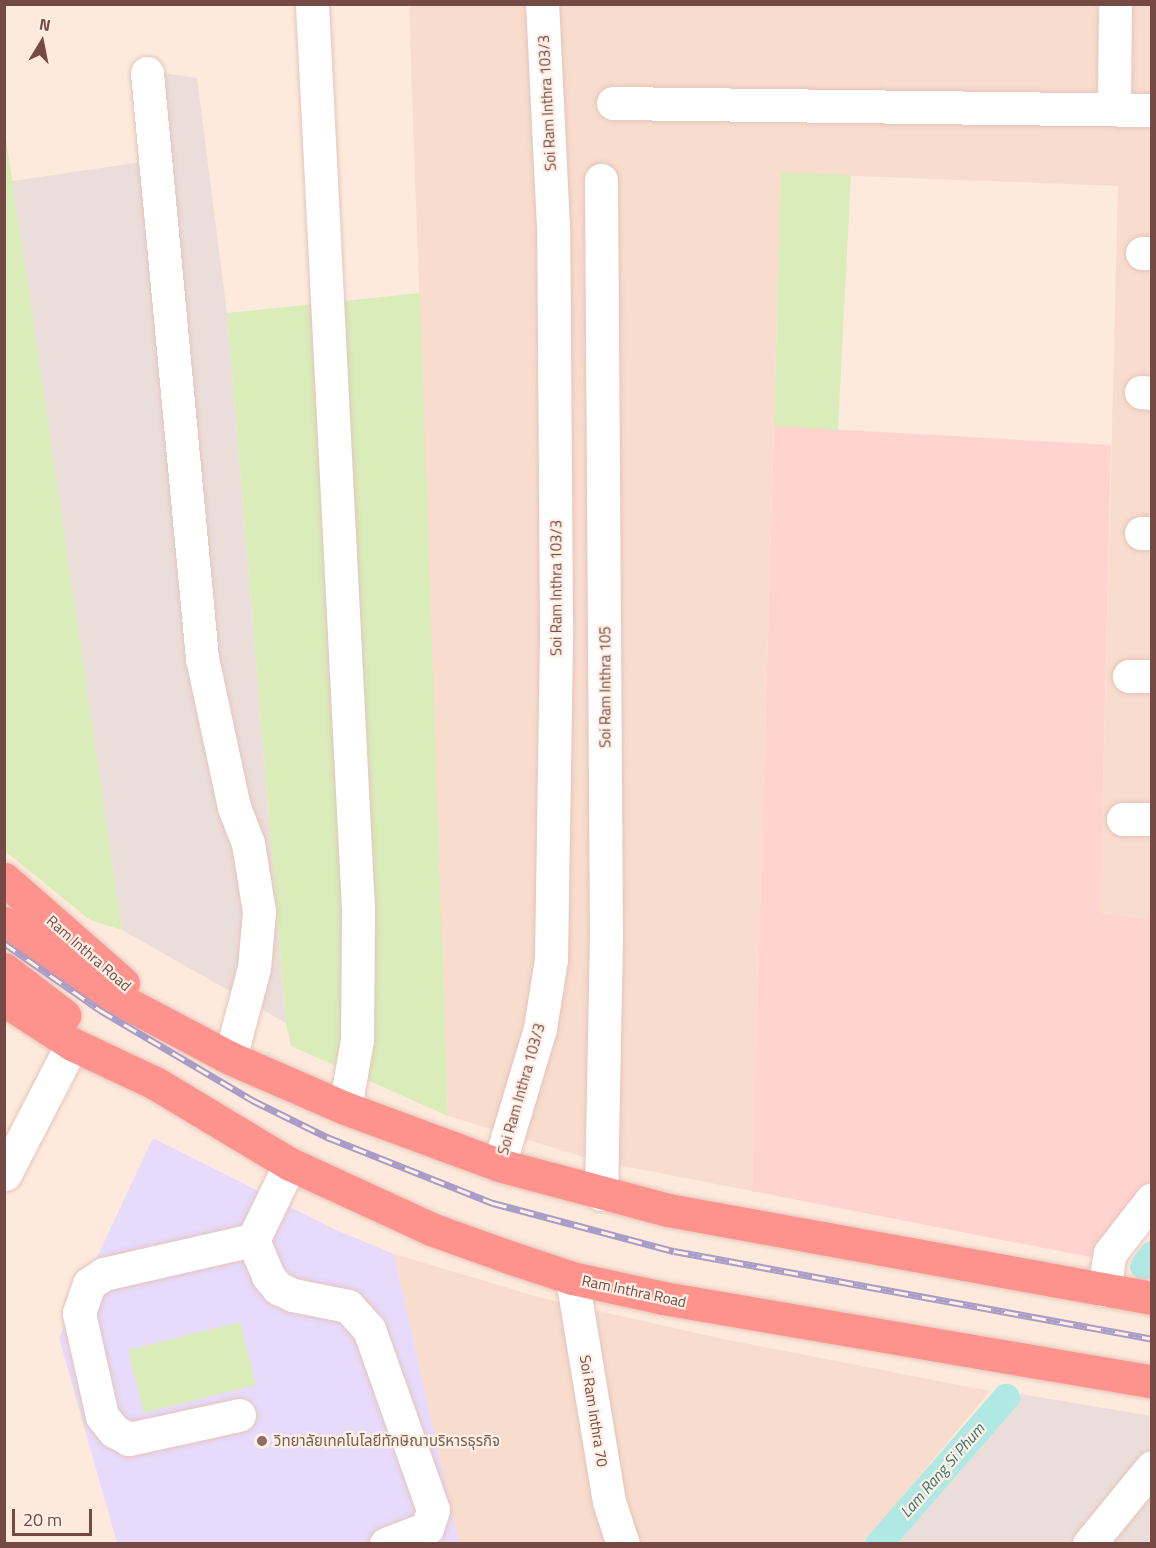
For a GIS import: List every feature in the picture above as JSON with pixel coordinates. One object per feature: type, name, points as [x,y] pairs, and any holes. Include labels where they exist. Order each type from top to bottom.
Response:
[{"type":"highway","name":"Ram Inthra Road","points":[[4,879],[174,1028]]},
{"type":"highway","name":"Ram Inthra Road","points":[[6,924],[111,995],[230,1058],[345,1108],[499,1165],[601,1194],[1152,1298]]},
{"type":"highway","name":"Ram Inthra Road","points":[[4,969],[155,1083]]},
{"type":"highway","name":"Ram Inthra Road","points":[[4,1000],[72,1044],[155,1083],[290,1164],[431,1229],[572,1278],[675,1300],[1152,1382]]},
{"type":"street","points":[[312,4],[358,909],[357,1040],[345,1108]]},
{"type":"street","name":"Soi Ram Inthra 103/3","points":[[499,1165],[540,1028],[551,958],[556,626],[553,239],[542,4]]},
{"type":"street","points":[[1114,109],[1115,4]]},
{"type":"street","points":[[147,73],[201,658],[234,807],[248,843],[259,912],[254,968],[230,1058]]},
{"type":"street","points":[[613,103],[1152,110]]},
{"type":"street","name":"Soi Ram Inthra 105","points":[[601,180],[606,924],[601,1194]]},
{"type":"street","points":[[5,1174],[72,1044]]},
{"type":"street","points":[[290,1164],[253,1240],[268,1276],[278,1288],[293,1295],[348,1306],[369,1329],[433,1510],[429,1536],[386,1544]]},
{"type":"street","points":[[1104,1290],[1110,1253],[1152,1199]]},
{"type":"street","points":[[239,1415],[129,1439],[114,1431],[102,1416],[79,1313],[89,1284],[104,1274],[253,1240]]},
{"type":"street","name":"Soi Ram Inthra 70","points":[[572,1278],[609,1502],[623,1544]]},
{"type":"street","points":[[1089,1544],[1152,1467]]},
{"type":"shaded area","points":[[409,5],[1151,5],[1151,919],[1100,913],[1118,186],[781,173],[752,1191],[597,1161],[448,1116]]},
{"type":"shaded area","points":[[163,73],[197,78],[227,313],[286,1023],[122,930],[12,181],[169,158]]},
{"type":"shaded area","points":[[774,426],[1111,445],[1100,913],[1151,919],[1151,1180],[1090,1257],[752,1191]]},
{"type":"shaded area","name":"วิทยาลัยเทคโนโลยีทักษิณาบริหารธุรกิจ","points":[[153,1138],[336,1230],[394,1254],[459,1543],[117,1543],[59,1338]]},
{"type":"shaded area","points":[[394,1254],[542,1298],[723,1339],[990,1391],[864,1543],[459,1543]]},
{"type":"shaded area","points":[[1021,1394],[1151,1416],[1151,1543],[893,1544]]},
{"type":"green space","points":[[5,132],[122,930],[90,920],[5,851]]},
{"type":"green space","points":[[781,172],[851,175],[838,430],[774,426]]},
{"type":"green space","points":[[420,293],[448,1116],[291,1046],[286,1023],[227,313]]},
{"type":"green space","points":[[240,1322],[256,1385],[144,1413],[128,1350]]},
{"type":"waterway","name":"Lam Rang Si Phum","points":[[1143,1266],[1152,1254]]},
{"type":"waterway","name":"Lam Rang Si Phum","points":[[878,1544],[1006,1397]]},
{"type":"railway","points":[[4,943],[100,1010],[252,1100],[327,1137],[493,1203],[674,1251],[1152,1339]]},
{"type":"place","name":"วิทยาลัยเทคโนโลยีทักษิณาบริหารธุรกิจ","points":[[262,1441]]}]
